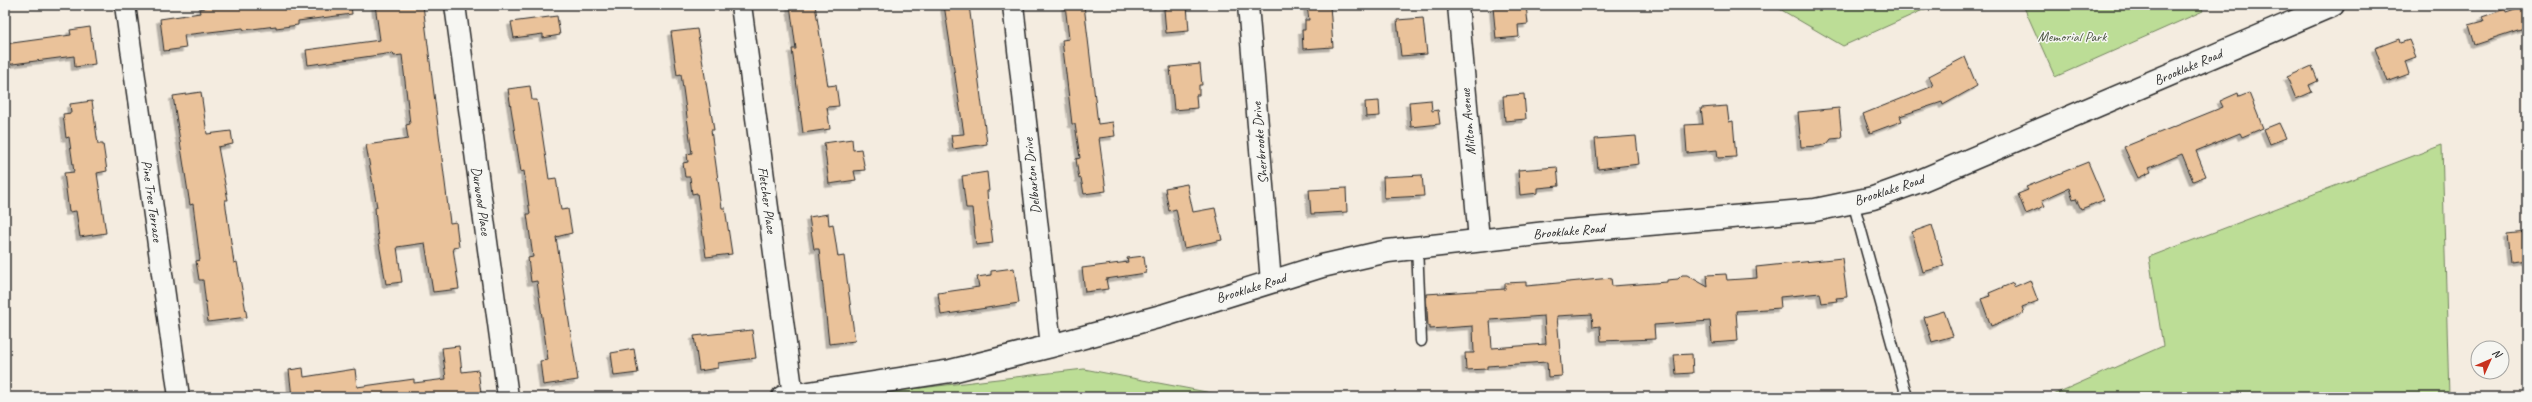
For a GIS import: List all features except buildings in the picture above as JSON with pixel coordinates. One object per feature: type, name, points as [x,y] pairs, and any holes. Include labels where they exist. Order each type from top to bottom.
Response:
[{"type":"street","name":"Pine Tree Terrace","points":[[125,5],[179,397]]},
{"type":"street","name":"Durwood Place","points":[[455,5],[508,397]]},
{"type":"street","name":"Fletcher Place","points":[[741,5],[788,396]]},
{"type":"street","name":"Delbarton Drive","points":[[1013,5],[1051,346]]},
{"type":"street","name":"Sherbrooke Drive","points":[[1248,5],[1271,282]]},
{"type":"street","name":"Milton Avenue","points":[[1458,5],[1479,240]]},
{"type":"street","name":"Brooklake Road","points":[[788,396],[951,371],[1165,315],[1358,257],[1417,246],[1793,213],[1853,202],[1920,181],[2333,5]]},
{"type":"lane","points":[[1853,202],[1907,397]]},
{"type":"lane","points":[[1417,246],[1421,341]]},
{"type":"green space","points":[[1773,5],[1934,5],[1843,46]]},
{"type":"green space","name":"Memorial Park","points":[[2023,5],[2200,5],[2203,11],[2055,77]]},
{"type":"green space","points":[[2442,145],[2449,397],[2048,397],[2163,346],[2149,257]]},
{"type":"green space","points":[[1084,369],[1233,397],[843,397]]}]
